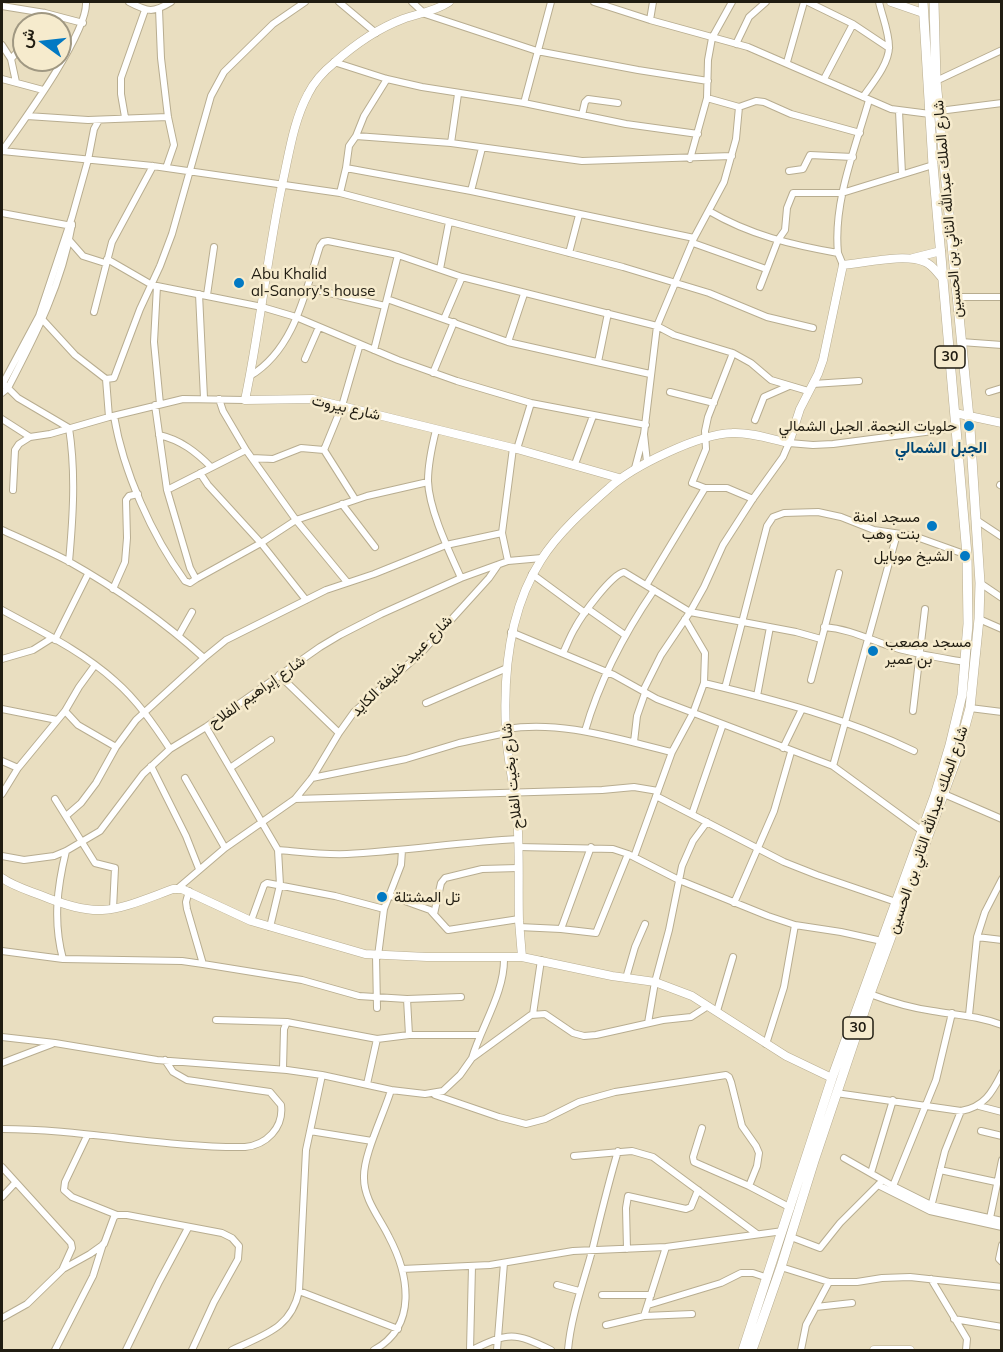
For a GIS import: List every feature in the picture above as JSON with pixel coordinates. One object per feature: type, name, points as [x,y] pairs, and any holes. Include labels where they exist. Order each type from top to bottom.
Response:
[{"type":"main road","name":"شارع الملك عبدالله الثاني بن الحسين","points":[[743,1350],[768,1278],[787,1234],[912,868],[944,794],[970,708],[979,620],[980,583],[968,419],[923,2]]},
{"type":"main road","name":"شارع الملك عبدالله الثاني بن الحسين","points":[[920,847],[922,831],[959,712],[969,597],[933,165],[936,81],[933,2]]},
{"type":"main road","name":"شارع الملك عبدالله الثاني بن الحسين","points":[[752,1350],[782,1267],[791,1208],[832,1078],[896,902],[912,868]]},
{"type":"street","points":[[86,2],[83,23],[27,116],[2,151],[153,166],[340,193],[675,282],[767,317],[813,328]]},
{"type":"street","points":[[129,2],[145,10],[159,9],[171,2]]},
{"type":"street","points":[[106,379],[114,378],[140,309],[154,286],[172,234],[211,96],[224,72],[273,24],[305,2]]},
{"type":"street","points":[[339,2],[376,33]]},
{"type":"street","points":[[412,2],[425,14],[537,51],[708,81]]},
{"type":"street","points":[[245,400],[282,184],[291,142],[311,88],[334,62],[376,33],[404,18],[425,14],[449,2]]},
{"type":"street","points":[[524,103],[551,2]]},
{"type":"street","points":[[594,2],[736,44],[787,62],[862,97],[899,111],[934,112],[1002,103]]},
{"type":"street","points":[[620,10],[622,2]]},
{"type":"street","points":[[650,20],[653,2]]},
{"type":"street","points":[[690,159],[707,98],[708,60],[712,38],[732,2]]},
{"type":"street","points":[[736,44],[749,17],[766,2]]},
{"type":"street","points":[[787,62],[806,2],[853,24],[889,48]]},
{"type":"street","points":[[862,97],[879,72],[889,48],[879,2]]},
{"type":"street","points":[[891,2],[923,14]]},
{"type":"street","points":[[2,6],[39,12]]},
{"type":"street","points":[[159,9],[161,58],[174,147],[166,168]]},
{"type":"street","points":[[125,117],[121,78],[145,10]]},
{"type":"street","points":[[72,20],[83,23]]},
{"type":"street","points":[[824,79],[853,24]]},
{"type":"street","points":[[2,45],[11,59],[16,82]]},
{"type":"street","points":[[936,81],[1002,50]]},
{"type":"street","points":[[334,62],[387,79],[458,94],[524,103],[582,116],[698,134]]},
{"type":"street","points":[[2,79],[43,90]]},
{"type":"street","points":[[340,193],[349,146],[357,136],[364,116],[387,79]]},
{"type":"street","points":[[451,144],[458,94]]},
{"type":"street","points":[[707,98],[739,107],[756,101],[764,102],[791,114],[860,133]]},
{"type":"street","points":[[582,116],[585,102],[588,99],[618,103]]},
{"type":"street","points":[[634,742],[637,716],[644,692],[661,655],[690,612],[723,545],[783,457],[800,408],[823,360],[843,265],[838,254],[842,193],[869,100]]},
{"type":"street","points":[[635,468],[646,425],[657,326],[693,240],[720,192],[732,156],[739,107]]},
{"type":"street","points":[[899,111],[902,174]]},
{"type":"street","points":[[27,116],[88,120],[168,117]]},
{"type":"street","points":[[88,120],[94,129]]},
{"type":"street","points":[[41,318],[70,226],[94,129],[99,120]]},
{"type":"street","points":[[357,136],[482,147],[582,161],[732,156]]},
{"type":"street","points":[[471,191],[482,147]]},
{"type":"street","points":[[789,171],[803,169],[810,155],[853,157]]},
{"type":"street","points":[[760,287],[778,240],[787,226],[787,208],[792,194],[842,193],[933,165]]},
{"type":"street","points":[[93,312],[106,261],[123,220],[153,166]]},
{"type":"street","points":[[346,168],[471,191],[693,240],[766,269]]},
{"type":"street","points":[[710,211],[736,226],[778,240],[838,254]]},
{"type":"street","points":[[2,213],[70,226]]},
{"type":"street","points":[[569,253],[579,215]]},
{"type":"street","points":[[440,269],[449,222]]},
{"type":"street","points":[[2,393],[3,384],[41,318],[69,240],[70,226]]},
{"type":"street","points":[[69,240],[85,257],[106,261],[154,286],[262,307],[296,318],[433,373],[531,403],[646,425]]},
{"type":"street","points":[[250,376],[267,364],[277,353],[296,318],[308,288],[320,246],[325,241],[398,255],[462,277],[524,294],[657,326],[674,335],[733,353],[751,363],[771,380],[789,386],[811,388],[860,381]]},
{"type":"street","points":[[207,296],[214,247]]},
{"type":"street","points":[[908,259],[941,251]]},
{"type":"street","points":[[374,350],[398,255]]},
{"type":"street","points":[[843,265],[887,259],[908,259],[928,263],[943,279]]},
{"type":"street","points":[[444,318],[462,277]]},
{"type":"street","points":[[154,286],[154,342],[159,435],[167,490],[190,568],[196,579]]},
{"type":"street","points":[[308,288],[386,302],[444,318],[508,342],[650,374]]},
{"type":"street","points":[[199,294],[204,398]]},
{"type":"street","points":[[508,342],[524,294]]},
{"type":"street","points":[[956,297],[1002,297]]},
{"type":"street","points":[[598,362],[608,313]]},
{"type":"street","points":[[41,318],[75,355],[106,379],[112,416],[124,461],[173,565],[188,583],[261,543],[296,520],[356,499],[428,482]]},
{"type":"street","points":[[433,373],[454,322]]},
{"type":"street","points":[[305,358],[319,327]]},
{"type":"street","points":[[960,342],[1002,345]]},
{"type":"street","points":[[324,450],[342,406],[360,344]]},
{"type":"street","points":[[733,353],[706,426],[705,449],[692,480],[693,484],[705,488],[727,488],[753,498]]},
{"type":"street","points":[[3,384],[18,398],[69,428],[73,453],[74,486],[69,562]]},
{"type":"street","points":[[755,420],[764,397],[789,386]]},
{"type":"street","points":[[989,392],[1002,388]]},
{"type":"street","points":[[670,392],[714,403]]},
{"type":"street","name":"شارع بيروت","points":[[30,436],[50,434],[183,399],[303,398],[515,448],[620,478]]},
{"type":"street","points":[[219,399],[223,411],[246,450],[296,520],[346,582]]},
{"type":"street","points":[[508,561],[502,533],[515,448],[531,403]]},
{"type":"street","points":[[575,464],[593,416]]},
{"type":"street","points":[[2,419],[30,436],[18,444],[15,450],[13,490]]},
{"type":"street","points":[[968,419],[1002,428]]},
{"type":"street","points":[[956,420],[1002,423]]},
{"type":"street","name":"شارع بخيت الفلاح","points":[[522,957],[519,923],[518,843],[506,731],[507,668],[518,606],[542,558],[574,520],[620,478],[647,462],[705,438],[741,433],[789,443],[833,444],[956,420]]},
{"type":"street","points":[[436,430],[428,482],[436,518],[461,578]]},
{"type":"street","points":[[644,434],[647,462]]},
{"type":"street","points":[[159,435],[177,440],[198,454],[211,467]]},
{"type":"street","points":[[252,458],[273,459],[302,448],[324,450]]},
{"type":"street","points":[[167,490],[246,450]]},
{"type":"street","points":[[324,450],[356,499]]},
{"type":"street","points":[[200,473],[208,485],[261,543],[306,600]]},
{"type":"street","points":[[647,584],[705,488]]},
{"type":"street","points":[[112,589],[125,562],[126,500],[129,496],[138,494]]},
{"type":"street","points":[[342,504],[375,547]]},
{"type":"street","points":[[725,688],[767,526],[773,517],[784,513],[818,512],[841,517],[873,530],[914,536],[967,555]]},
{"type":"street","points":[[975,519],[1002,537]]},
{"type":"street","points":[[2,530],[69,562],[130,599],[204,658]]},
{"type":"street","points":[[66,816],[81,803],[96,783],[129,727],[144,711],[226,640],[346,582],[374,574],[446,545],[502,533]]},
{"type":"street","points":[[833,766],[897,534]]},
{"type":"street","name":"شارع إبراهيم الفلاح","points":[[2,856],[24,860],[42,859],[66,851],[100,831],[132,788],[170,749],[206,728],[279,675],[340,635],[461,578],[508,561],[542,558]]},
{"type":"street","name":"شارع عبيد خليفة الكايد","points":[[177,889],[225,848],[295,799],[312,778],[354,712],[421,652],[489,578],[498,564]]},
{"type":"street","points":[[563,653],[586,611],[620,573],[628,573],[690,612],[821,639]]},
{"type":"street","points":[[811,680],[839,573]]},
{"type":"street","points":[[2,659],[33,650],[53,639],[88,574]]},
{"type":"street","points":[[532,574],[625,635]]},
{"type":"street","points":[[980,583],[1002,597]]},
{"type":"street","points":[[585,731],[606,672],[625,635],[654,590]]},
{"type":"street","points":[[913,711],[925,609]]},
{"type":"street","points":[[2,610],[95,665],[115,680],[144,711],[170,749]]},
{"type":"street","points":[[178,635],[192,612]]},
{"type":"street","points":[[388,895],[430,910],[444,927],[453,930],[519,923],[597,932],[657,794],[672,752],[693,713],[704,683],[705,653],[685,619]]},
{"type":"street","points":[[979,620],[1002,629]]},
{"type":"street","points":[[757,696],[770,627]]},
{"type":"street","points":[[824,627],[853,632],[918,655],[965,662]]},
{"type":"street","points":[[512,632],[606,672],[644,692],[693,713],[833,766],[922,831]]},
{"type":"street","points":[[2,794],[18,768],[65,711],[78,687],[95,665]]},
{"type":"street","points":[[426,703],[507,668]]},
{"type":"street","points":[[279,675],[339,733]]},
{"type":"street","points":[[704,683],[757,696],[846,723],[914,751]]},
{"type":"street","points":[[970,708],[1002,712]]},
{"type":"street","points":[[2,709],[57,720]]},
{"type":"street","points":[[783,748],[802,709]]},
{"type":"street","points":[[65,711],[78,724],[116,747]]},
{"type":"street","points":[[692,814],[723,724]]},
{"type":"street","points":[[312,778],[406,759],[459,742],[525,726],[585,731],[672,752]]},
{"type":"street","points":[[206,728],[278,850],[280,885],[270,927]]},
{"type":"street","points":[[230,768],[271,740]]},
{"type":"street","points":[[734,903],[777,804],[791,752]]},
{"type":"street","points":[[2,761],[18,768]]},
{"type":"street","points":[[151,766],[186,836],[200,870]]},
{"type":"street","points":[[185,778],[225,848]]},
{"type":"street","points":[[295,799],[634,787],[657,794],[757,848],[808,872],[896,902]]},
{"type":"street","points":[[944,794],[1002,819]]},
{"type":"street","points":[[55,799],[95,862],[116,868],[113,909]]},
{"type":"street","points":[[648,1023],[655,982],[686,854],[707,822]]},
{"type":"street","points":[[278,850],[345,854],[490,840],[613,849],[631,855],[679,880],[734,903],[795,925],[882,941]]},
{"type":"street","points":[[561,929],[591,847]]},
{"type":"street","points":[[377,1008],[377,955],[384,909],[401,866],[402,850]]},
{"type":"street","points":[[63,959],[57,939],[56,902],[66,851]]},
{"type":"street","points":[[434,914],[441,883],[445,878],[482,869],[518,868]]},
{"type":"street","points":[[2,878],[56,902],[85,910],[99,912],[113,909],[177,889],[189,891],[250,921],[377,955],[522,957],[655,982],[684,992],[766,1044],[797,1062],[832,1078]]},
{"type":"street","points":[[969,1015],[977,937],[985,912],[1002,879]]},
{"type":"street","points":[[250,921],[264,885],[271,882],[384,909]]},
{"type":"street","points":[[189,891],[187,909],[203,964]]},
{"type":"street","points":[[626,978],[645,924]]},
{"type":"street","points":[[766,1044],[784,987],[795,925]]},
{"type":"street","points":[[977,937],[1002,940]]},
{"type":"street","points":[[2,951],[63,959],[182,961],[262,972],[302,980],[343,993],[377,997],[407,999],[461,997]]},
{"type":"street","points":[[472,1058],[479,1035],[498,994],[504,957]]},
{"type":"street","points":[[717,1011],[733,957]]},
{"type":"street","points":[[533,1014],[541,960]]},
{"type":"street","points":[[870,994],[896,1003],[969,1015],[1002,1025]]},
{"type":"street","points":[[407,999],[409,1035]]},
{"type":"street","points":[[2,1037],[165,1060],[282,1069],[412,1094],[432,1094],[439,1093],[447,1087],[472,1058],[533,1014],[545,1014],[573,1033],[584,1036],[691,1017],[708,1006]]},
{"type":"street","points":[[893,1186],[940,1066],[952,1013]]},
{"type":"street","points":[[216,1020],[287,1022],[377,1039],[409,1035],[479,1035]]},
{"type":"street","points":[[282,1069],[284,1029],[287,1022]]},
{"type":"street","points":[[367,1084],[377,1039]]},
{"type":"street","points":[[2,1063],[54,1043]]},
{"type":"street","points":[[2,1129],[45,1130],[87,1136],[245,1147],[258,1146],[280,1122],[281,1105],[270,1092],[187,1080],[173,1072],[165,1060]]},
{"type":"street","points":[[979,1106],[991,1092],[1002,1072]]},
{"type":"street","points":[[232,1350],[281,1325],[294,1308],[299,1291],[306,1150],[322,1075]]},
{"type":"street","points":[[432,1094],[469,1108],[526,1124],[545,1119],[579,1102],[615,1092],[726,1075],[731,1082],[742,1126],[759,1153],[757,1166],[749,1186]]},
{"type":"street","points":[[374,1350],[385,1344],[398,1329],[406,1302],[402,1269],[368,1198],[363,1176],[372,1141],[391,1090]]},
{"type":"street","points":[[836,1093],[961,1111],[979,1106],[1002,1112]]},
{"type":"street","points":[[871,1173],[893,1100]]},
{"type":"street","points":[[931,1208],[948,1141],[961,1111]]},
{"type":"street","points":[[702,1128],[693,1157],[694,1162],[749,1186],[791,1208]]},
{"type":"street","points":[[310,1131],[372,1141]]},
{"type":"street","points":[[981,1131],[1002,1136]]},
{"type":"street","points":[[87,1136],[65,1182],[64,1190],[72,1197],[117,1215],[227,1235],[236,1241],[240,1250],[238,1259],[214,1302],[192,1350]]},
{"type":"street","points":[[568,1350],[579,1291],[618,1151]]},
{"type":"street","points":[[574,1156],[632,1151],[653,1156],[757,1234]]},
{"type":"street","points":[[844,1158],[871,1173],[880,1182],[931,1208],[1002,1227]]},
{"type":"street","points":[[990,1218],[1002,1160]]},
{"type":"street","points":[[2,1167],[71,1243],[72,1248],[63,1269]]},
{"type":"street","points":[[940,1170],[996,1182]]},
{"type":"street","points":[[402,1269],[504,1263],[592,1249],[666,1247],[757,1234],[787,1234],[820,1248],[840,1223],[880,1182]]},
{"type":"street","points":[[880,1182],[893,1186],[931,1208],[1002,1221]]},
{"type":"street","points":[[2,1197],[15,1183]]},
{"type":"street","points":[[627,1249],[628,1196],[686,1209],[691,1207],[698,1190]]},
{"type":"street","points":[[55,1350],[93,1276],[111,1222],[117,1215]]},
{"type":"street","points":[[126,1350],[188,1228]]},
{"type":"street","points":[[2,1318],[32,1301],[63,1269],[104,1244]]},
{"type":"street","points":[[1002,1245],[999,1259],[1002,1262]]},
{"type":"street","points":[[644,1316],[666,1247]]},
{"type":"street","points":[[496,1350],[504,1263]]},
{"type":"street","points":[[472,1266],[471,1350],[499,1337],[507,1336],[525,1338],[551,1350]]},
{"type":"street","points":[[782,1267],[829,1282],[857,1282],[895,1277],[932,1278],[1002,1287]]},
{"type":"street","points":[[648,1305],[721,1283],[741,1273],[753,1273],[768,1278]]},
{"type":"street","points":[[932,1278],[968,1340],[966,1350]]},
{"type":"street","points":[[801,1350],[806,1325],[829,1282]]},
{"type":"street","points":[[556,1285],[579,1291]]},
{"type":"street","points":[[299,1291],[398,1329]]},
{"type":"street","points":[[602,1295],[651,1295]]},
{"type":"street","points":[[816,1306],[852,1303]]},
{"type":"street","points":[[606,1325],[644,1316],[692,1314]]},
{"type":"street","points":[[954,1319],[1002,1327]]},
{"type":"street","points":[[874,1350],[905,1350]]},
{"type":"place","name":"Abu Khalid al-Sanory's house","points":[[239,283]]},
{"type":"place","name":"حلويات النجمة. الجبل الشمالي","points":[[969,426]]},
{"type":"place","name":"مسجد امنة بنت وهب","points":[[932,526]]},
{"type":"place","name":"الشيخ موبايل","points":[[965,556]]},
{"type":"place","name":"مسجد مصعب بن عمير","points":[[873,651]]},
{"type":"place","name":"تل المشتلة","points":[[382,897]]},
{"type":"district","name":"الجبل الشمالي","points":[[941,448]]}]
